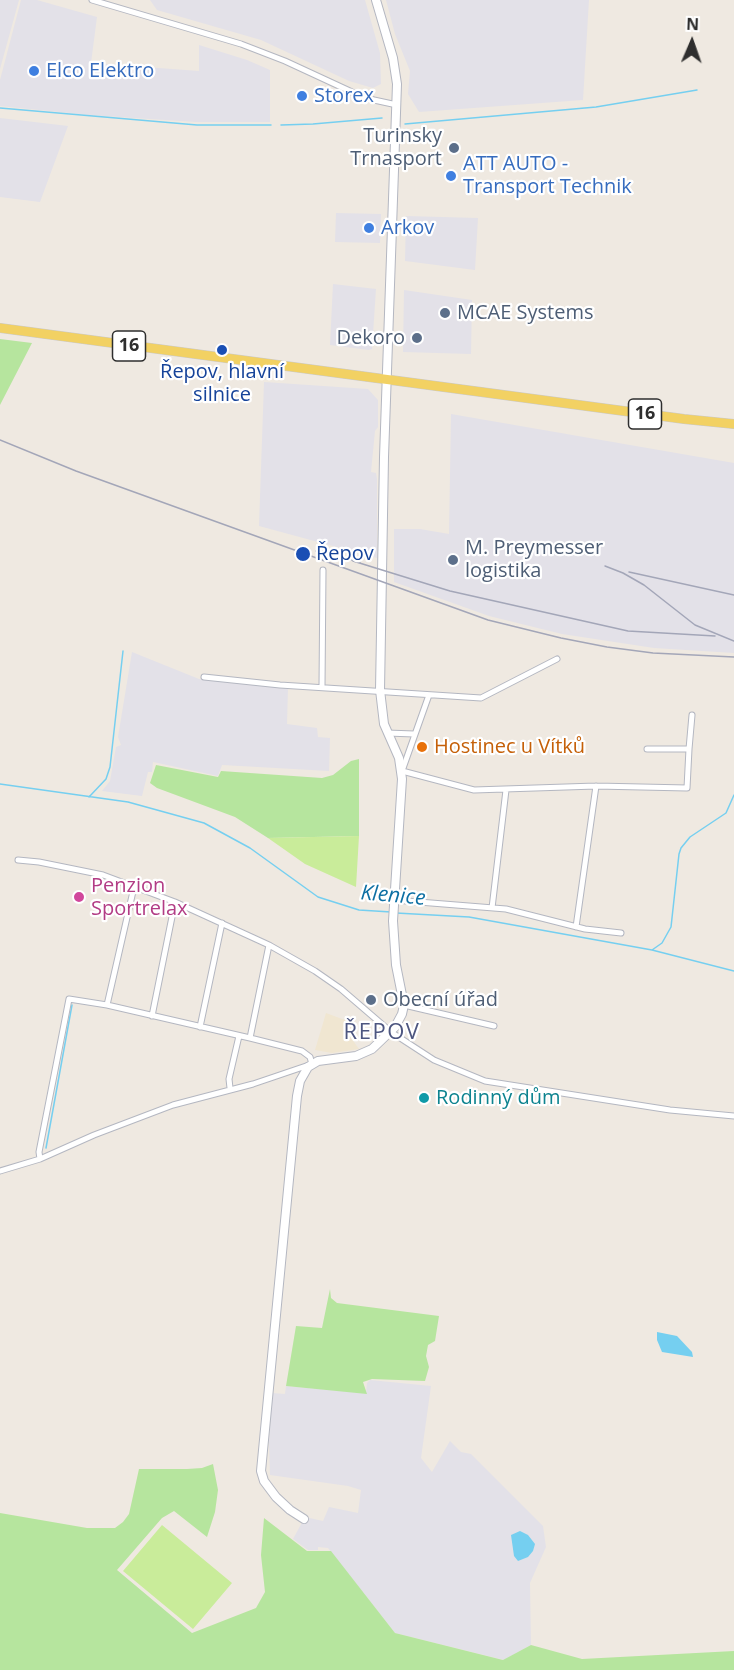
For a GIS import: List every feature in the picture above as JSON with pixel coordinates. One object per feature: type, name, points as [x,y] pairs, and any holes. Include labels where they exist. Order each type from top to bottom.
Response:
[{"type":"main road","name":"16","points":[[0,328],[734,424]]},
{"type":"street","points":[[92,0],[252,48],[352,92],[397,105]]},
{"type":"street","points":[[376,0],[393,58],[397,105],[381,576],[380,690],[387,733],[399,758],[402,771]]},
{"type":"street","points":[[322,686],[323,570]]},
{"type":"street","points":[[204,677],[280,685],[481,698],[557,659]]},
{"type":"street","points":[[0,1171],[40,1159],[94,1135],[173,1106],[230,1088],[253,1084],[322,1060],[362,1054],[376,1046],[391,1032],[402,1014],[404,1005],[396,965],[393,921],[402,771],[429,695]]},
{"type":"street","points":[[402,771],[474,790],[596,786],[687,788],[692,715]]},
{"type":"street","points":[[387,733],[414,734]]},
{"type":"street","points":[[646,749],[689,749]]},
{"type":"street","points":[[576,927],[596,786]]},
{"type":"street","points":[[492,908],[506,790]]},
{"type":"street","points":[[18,860],[103,875],[175,902],[269,945],[315,971],[341,989],[391,1032],[434,1060],[485,1081],[670,1110],[734,1116]]},
{"type":"street","points":[[107,1005],[135,887]]},
{"type":"street","points":[[152,1016],[175,902]]},
{"type":"street","points":[[394,902],[506,909],[576,927],[621,933]]},
{"type":"street","points":[[200,1027],[222,924]]},
{"type":"street","points":[[250,1038],[269,945]]},
{"type":"street","points":[[40,1159],[39,1152],[69,999],[107,1005],[302,1051],[309,1057],[312,1064]]},
{"type":"street","points":[[404,1005],[494,1026]]},
{"type":"street","points":[[230,1088],[229,1079],[239,1036]]},
{"type":"street","points":[[304,1519],[276,1497],[264,1481],[261,1471],[296,1108],[300,1081],[312,1064]]},
{"type":"shaded area","points":[[0,0],[19,0],[0,69]]},
{"type":"shaded area","points":[[21,0],[37,0],[97,17],[91,63],[199,71],[199,45],[270,70],[270,122],[196,122],[88,115],[0,106],[0,80]]},
{"type":"shaded area","points":[[150,0],[365,0],[380,53],[381,84],[373,88],[349,81],[261,40],[157,10]]},
{"type":"shaded area","points":[[386,0],[589,0],[583,100],[419,112],[408,94],[410,71],[395,34]]},
{"type":"shaded area","points":[[0,118],[68,126],[40,202],[0,197]]},
{"type":"shaded area","points":[[336,213],[381,214],[380,243],[335,242]]},
{"type":"shaded area","points":[[406,216],[478,218],[475,270],[405,261]]},
{"type":"shaded area","points":[[333,284],[376,289],[372,349],[330,345]]},
{"type":"shaded area","points":[[404,290],[472,300],[471,354],[403,352]]},
{"type":"shaded area","points":[[264,382],[368,389],[378,400],[378,427],[375,431],[371,472],[376,473],[377,479],[377,558],[259,526]]},
{"type":"shaded area","points":[[451,414],[734,463],[734,653],[654,648],[562,634],[489,616],[394,582],[394,529],[420,529],[449,534]]},
{"type":"shaded area","points":[[132,652],[199,679],[288,688],[287,724],[317,728],[318,737],[330,738],[329,771],[222,765],[218,776],[153,762],[152,772],[148,772],[142,796],[102,791],[110,781],[116,747],[121,745],[118,737]]},
{"type":"shaded area","points":[[326,1013],[353,1023],[349,1035],[359,1049],[332,1053],[315,1050]]},
{"type":"shaded area","points":[[370,1380],[431,1386],[421,1458],[432,1472],[450,1441],[461,1452],[471,1454],[543,1526],[546,1547],[530,1583],[531,1645],[504,1660],[395,1633],[328,1548],[318,1547],[318,1550],[308,1550],[293,1539],[305,1517],[323,1521],[329,1507],[358,1513],[361,1490],[348,1486],[270,1475],[272,1393],[285,1394],[286,1386],[366,1393],[367,1383]]},
{"type":"green space","points":[[0,339],[32,343],[0,405]]},
{"type":"green space","points":[[359,759],[359,836],[268,838],[235,817],[157,788],[150,783],[156,765],[218,777],[221,771],[322,778],[333,775],[351,761]]},
{"type":"green space","points":[[359,836],[356,887],[305,864],[268,838]]},
{"type":"green space","points":[[330,1289],[331,1298],[337,1303],[439,1316],[435,1341],[428,1345],[426,1356],[429,1367],[425,1381],[372,1379],[363,1382],[367,1394],[286,1386],[296,1326],[322,1328]]},
{"type":"green space","points":[[213,1464],[218,1490],[215,1512],[207,1537],[174,1511],[162,1518],[117,1570],[192,1633],[256,1608],[265,1592],[261,1555],[264,1518],[307,1551],[331,1551],[395,1633],[503,1660],[531,1645],[582,1659],[734,1651],[734,1670],[0,1670],[0,1513],[87,1528],[115,1528],[129,1514],[139,1469],[202,1468]]},
{"type":"green space","points":[[162,1525],[232,1583],[193,1629],[123,1571]]},
{"type":"water","points":[[657,1332],[677,1336],[692,1352],[693,1357],[662,1352],[657,1340]]},
{"type":"water","points":[[520,1531],[528,1535],[535,1544],[528,1557],[518,1561],[514,1556],[511,1535]]},
{"type":"waterway","points":[[405,124],[596,107],[697,90]]},
{"type":"waterway","points":[[0,108],[197,125],[271,125]]},
{"type":"waterway","points":[[281,125],[382,118]]},
{"type":"waterway","points":[[89,797],[106,779],[110,767],[123,651]]},
{"type":"waterway","name":"Klenice","points":[[0,784],[128,802],[204,823],[250,848],[318,897],[359,910],[391,912]]},
{"type":"waterway","points":[[652,950],[662,943],[671,927],[681,848],[690,837],[726,813],[734,795]]},
{"type":"waterway","name":"Klenice","points":[[396,913],[469,917],[652,950],[734,971]]},
{"type":"waterway","points":[[46,1148],[72,1005]]},
{"type":"railway","points":[[0,440],[76,471],[488,620],[607,647],[653,653],[734,657]]},
{"type":"railway","points":[[316,551],[360,562]]},
{"type":"railway","points":[[353,561],[450,591],[628,631],[715,636]]},
{"type":"railway","points":[[605,566],[644,585],[695,625],[734,641]]},
{"type":"railway","points":[[629,572],[734,595]]},
{"type":"place","name":"Elco Elektro","points":[[34,71]]},
{"type":"place","name":"Storex","points":[[302,96]]},
{"type":"place","name":"Turinsky Trnasport","points":[[454,148]]},
{"type":"place","name":"ATT AUTO - Transport Technik","points":[[451,176]]},
{"type":"place","name":"Arkov","points":[[369,228]]},
{"type":"place","name":"MCAE Systems","points":[[445,313]]},
{"type":"place","name":"Dekoro","points":[[417,338]]},
{"type":"place","name":"Řepov, hlavní silnice","points":[[222,350]]},
{"type":"place","name":"Řepov","points":[[303,554]]},
{"type":"place","name":"M. Preymesser logistika","points":[[453,560]]},
{"type":"place","name":"Hostinec u Vítků","points":[[422,747]]},
{"type":"place","name":"Penzion Sportrelax","points":[[79,897]]},
{"type":"place","name":"Obecní úřad","points":[[371,1000]]},
{"type":"place","name":"Rodinný dům","points":[[424,1098]]},
{"type":"district","name":"ŘEPOV","points":[[382,1033]]}]
